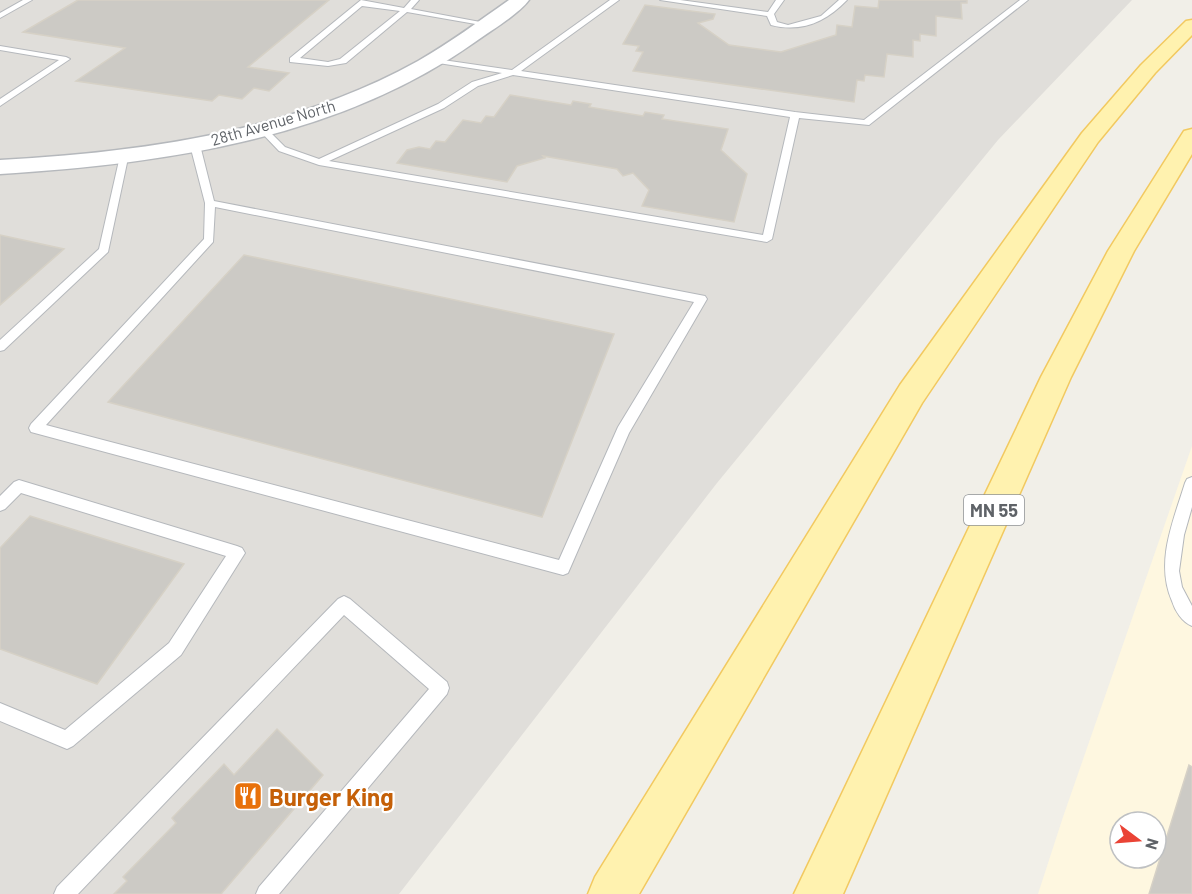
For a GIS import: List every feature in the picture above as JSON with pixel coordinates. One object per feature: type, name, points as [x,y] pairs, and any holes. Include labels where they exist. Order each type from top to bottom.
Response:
[{"type":"main road","points":[[612,894],[911,394],[1090,138],[1148,69],[1192,25]]},
{"type":"main road","name":"MN 55","points":[[818,894],[1056,377],[1121,251],[1192,136]]},
{"type":"street","name":"28th Avenue North","points":[[0,167],[123,158],[195,145],[262,129],[323,110],[376,89],[432,60],[520,0]]},
{"type":"lane","points":[[0,16],[28,0]]},
{"type":"lane","points":[[415,0],[406,10],[343,61],[328,64],[293,60],[362,2],[406,10],[487,24]]},
{"type":"lane","points":[[319,162],[441,106],[475,84],[514,72],[615,0]]},
{"type":"lane","points":[[663,0],[770,14]]},
{"type":"lane","points":[[770,14],[780,0]]},
{"type":"lane","points":[[770,14],[774,23],[788,27],[824,18],[843,0]]},
{"type":"lane","points":[[432,60],[795,115],[866,123],[1024,0]]},
{"type":"lane","points":[[0,48],[66,59],[0,103]]},
{"type":"lane","points":[[262,129],[282,149],[319,162],[766,239],[795,115]]},
{"type":"lane","points":[[195,145],[210,203],[209,240],[36,428],[563,568],[623,431],[701,299],[210,203]]},
{"type":"lane","points":[[0,347],[104,250],[123,158]]},
{"type":"lane","points":[[1192,483],[1170,572],[1176,597],[1192,618]]},
{"type":"lane","points":[[0,506],[19,486],[237,552],[175,649],[67,740],[0,712]]},
{"type":"lane","points":[[64,894],[344,604],[441,688],[266,894]]},
{"type":"shaded area","points":[[0,0],[1132,0],[998,140],[717,483],[399,894],[0,894]]},
{"type":"shaded area","points":[[1192,446],[1192,894],[1038,894],[1063,817]]},
{"type":"building","points":[[78,0],[329,0],[248,67],[289,73],[269,91],[254,88],[242,99],[219,95],[212,101],[76,81],[125,48],[23,32]]},
{"type":"building","points":[[879,0],[967,0],[967,3],[961,3],[962,19],[936,16],[936,36],[920,34],[920,41],[913,40],[913,57],[887,54],[884,77],[865,75],[864,81],[857,80],[854,102],[633,71],[643,52],[636,51],[639,46],[623,44],[645,5],[715,14],[713,19],[698,23],[729,45],[781,52],[836,35],[837,25],[852,27],[855,6],[878,8]]},
{"type":"building","points":[[510,95],[571,105],[573,101],[591,104],[589,107],[643,116],[645,112],[664,115],[662,119],[728,129],[721,150],[747,174],[734,222],[642,206],[649,190],[633,173],[623,176],[617,169],[543,156],[545,158],[517,166],[507,182],[397,163],[407,150],[419,147],[430,149],[436,141],[445,142],[463,120],[481,123],[486,116],[494,117]]},
{"type":"building","points":[[0,235],[64,249],[0,305]]},
{"type":"building","points":[[244,255],[614,334],[542,517],[108,402]]},
{"type":"building","points":[[30,516],[184,564],[97,684],[0,649],[0,548]]},
{"type":"building","name":"Burger King","points":[[277,729],[323,775],[221,894],[114,894],[127,881],[123,877],[176,823],[172,818],[224,764],[234,775]]},
{"type":"building","points":[[1189,765],[1192,767],[1192,894],[1149,894],[1156,870],[1168,870],[1168,833]]},
{"type":"place","name":"Burger King","points":[[248,796]]}]
